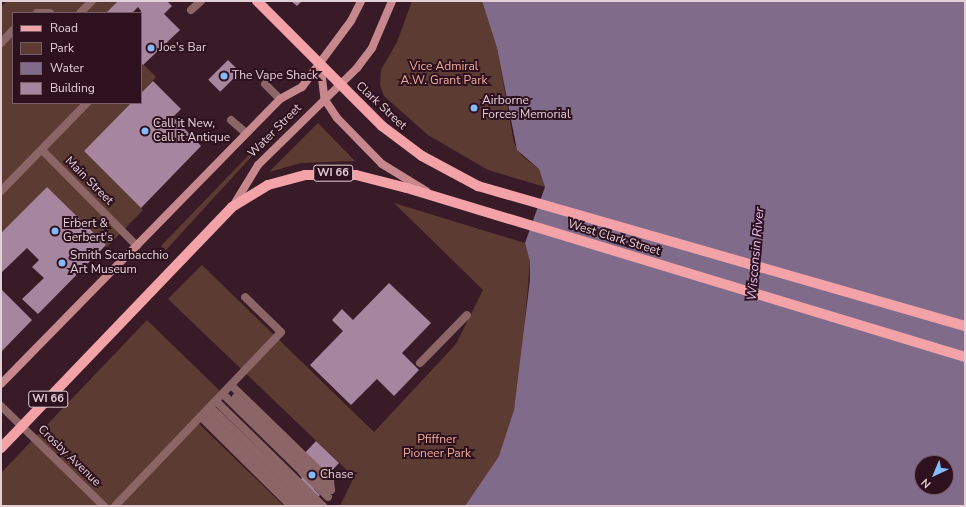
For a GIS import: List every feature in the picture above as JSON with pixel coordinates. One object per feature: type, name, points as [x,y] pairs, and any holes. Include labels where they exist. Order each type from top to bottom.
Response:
[{"type":"main road","name":"Clark Street","points":[[258,1],[320,61],[369,114],[411,149],[478,186],[510,197]]},
{"type":"main road","name":"WI 66","points":[[232,207],[268,185],[305,174],[327,173],[356,175],[438,198]]},
{"type":"main road","name":"West Clark Street","points":[[510,197],[965,326]]},
{"type":"main road","name":"West Clark Street","points":[[438,198],[965,357]]},
{"type":"main road","name":"Water Street","points":[[1,448],[232,207]]},
{"type":"street","points":[[81,12],[92,1]]},
{"type":"street","points":[[191,10],[200,1]]},
{"type":"street","name":"Water Street","points":[[1,384],[280,99],[302,86],[351,21],[361,1]]},
{"type":"street","name":"Water Street","points":[[232,207],[258,165],[341,85],[372,48],[392,1]]},
{"type":"street","points":[[1,43],[12,31]]},
{"type":"street","name":"West Clark Street","points":[[320,61],[325,100],[337,118],[382,164],[438,198]]},
{"type":"street","points":[[265,84],[280,99]]},
{"type":"street","points":[[1,191],[86,104]]},
{"type":"street","points":[[231,120],[246,133]]},
{"type":"street","name":"Main Street","points":[[42,150],[137,246]]},
{"type":"street","points":[[115,506],[281,332],[245,297]]},
{"type":"street","points":[[420,363],[467,315]]},
{"type":"street","points":[[227,389],[330,481],[330,494],[227,389]]},
{"type":"street","name":"Crosby Avenue","points":[[1,406],[104,506]]},
{"type":"street","points":[[208,410],[291,506]]},
{"type":"street","points":[[208,410],[302,506]]},
{"type":"street","points":[[208,410],[313,506]]},
{"type":"street","points":[[208,410],[323,506]]},
{"type":"green space","points":[[7,1],[118,1],[107,12],[12,12],[12,104],[130,104],[84,151],[143,210],[107,247],[47,187],[1,233],[1,7]]},
{"type":"green space","name":"Vice Admiral A.W. Grant Park","points":[[412,1],[482,1],[497,48],[514,143],[522,156],[539,169],[545,187],[488,170],[428,135],[384,96],[380,85],[381,70],[397,42]]},
{"type":"green space","points":[[142,63],[156,77],[142,92]]},
{"type":"green space","points":[[318,123],[355,161],[301,163],[269,172]]},
{"type":"green space","points":[[266,137],[251,157],[166,250],[161,246]]},
{"type":"green space","name":"Pfiffner Pioneer Park","points":[[394,203],[525,243],[530,262],[523,344],[514,410],[508,435],[499,456],[465,506],[340,506],[354,477],[168,299],[202,265],[374,432],[456,344],[483,290]]},
{"type":"green space","points":[[147,320],[220,391],[194,419],[284,506],[1,506],[1,473]]},
{"type":"water","name":"Wisconsin River","points":[[482,1],[965,1],[965,506],[465,506],[499,456],[514,410],[530,280],[530,262],[525,243],[545,187],[539,169],[517,150],[497,48]]},
{"type":"building","points":[[118,1],[167,1],[172,6],[164,14],[180,30],[143,65],[142,12],[138,7],[133,12],[107,12]]},
{"type":"building","points":[[291,1],[302,1],[297,6]]},
{"type":"building","name":"The Vape Shack","points":[[228,60],[240,72],[220,92],[208,80]]},
{"type":"building","name":"Call it New, Call it Antique","points":[[153,81],[181,109],[173,117],[201,146],[141,208],[84,151],[130,104],[142,104],[142,92]]},
{"type":"building","points":[[47,187],[106,245],[38,314],[22,299],[44,278],[32,267],[39,260],[27,248],[1,273],[1,233]]},
{"type":"building","points":[[389,283],[431,323],[402,353],[419,370],[394,396],[377,379],[351,405],[310,365],[343,331],[332,320],[342,309],[353,320]]},
{"type":"building","points":[[1,289],[32,320],[1,352]]},
{"type":"building","points":[[316,441],[339,463],[314,489],[320,495],[309,506],[285,506],[290,490],[302,478],[298,473],[310,461],[303,455]]},
{"type":"place","name":"Joe's Bar","points":[[151,48]]},
{"type":"place","name":"The Vape Shack","points":[[224,76]]},
{"type":"place","name":"Airborne Forces Memorial","points":[[474,108]]},
{"type":"place","name":"Call it New, Call it Antique","points":[[145,131]]},
{"type":"place","name":"Erbert & Gerbert's","points":[[55,231]]},
{"type":"place","name":"Smith Scarbacchio Art Museum","points":[[62,263]]},
{"type":"place","name":"Chase","points":[[312,475]]}]
